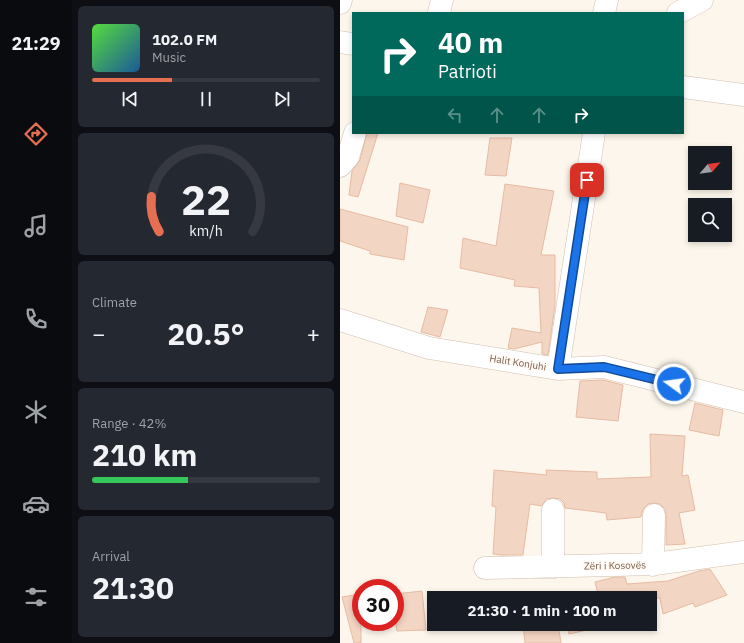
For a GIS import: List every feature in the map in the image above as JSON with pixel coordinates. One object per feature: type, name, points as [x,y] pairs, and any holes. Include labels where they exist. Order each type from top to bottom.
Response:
[{"type":"street","points":[[439,12],[442,0]]},
{"type":"street","points":[[604,12],[607,0]]},
{"type":"street","points":[[680,12],[702,0]]},
{"type":"street","points":[[340,42],[352,44]]},
{"type":"street","points":[[684,87],[744,95]]},
{"type":"street","points":[[340,166],[348,157],[355,134]]},
{"type":"street","points":[[558,369],[594,134]]},
{"type":"street","name":"Halit Konjuhi","points":[[340,320],[429,348],[558,369],[604,367],[744,402]]},
{"type":"street","points":[[553,510],[553,567]]},
{"type":"street","points":[[648,565],[650,516]]},
{"type":"street","name":"Zëri i Kosovës","points":[[485,568],[648,565],[744,552]]},
{"type":"building","points":[[367,134],[378,134],[358,197],[349,195],[352,171],[360,160]]},
{"type":"building","points":[[490,138],[512,138],[506,176],[485,175]]},
{"type":"building","points":[[400,183],[430,190],[423,223],[396,216]]},
{"type":"building","points":[[505,184],[554,191],[541,255],[555,255],[555,305],[548,355],[542,354],[542,342],[514,349],[508,348],[512,328],[541,333],[539,288],[514,286],[515,280],[460,268],[463,238],[496,246]]},
{"type":"building","points":[[340,209],[408,227],[404,260],[370,254],[370,251],[340,241]]},
{"type":"building","points":[[428,307],[448,310],[440,337],[421,332]]},
{"type":"building","points":[[603,380],[623,385],[618,421],[576,417],[580,381]]},
{"type":"building","points":[[695,403],[723,410],[719,436],[689,430]]},
{"type":"building","points":[[650,434],[685,436],[682,476],[688,475],[695,510],[679,513],[685,544],[666,545],[666,515],[665,509],[660,504],[648,504],[643,509],[641,517],[607,520],[606,513],[565,508],[564,503],[560,499],[553,498],[546,499],[542,506],[530,504],[523,555],[493,554],[496,507],[492,506],[494,470],[547,475],[546,470],[597,472],[597,479],[651,477]]},
{"type":"building","points":[[710,569],[727,595],[695,607],[693,603],[663,614],[660,598],[657,598],[657,591],[597,591],[595,582],[615,577],[625,577],[627,584],[668,581]]},
{"type":"building","points":[[422,591],[426,630],[404,631],[404,593]]},
{"type":"building","points":[[352,595],[352,631],[361,631],[361,643],[354,643],[342,597]]},
{"type":"building","points":[[524,631],[559,631],[561,643],[525,643]]},
{"type":"building","points":[[568,631],[582,631],[569,634]]},
{"type":"route","points":[[587,180],[558,369],[604,367],[674,384]]}]
